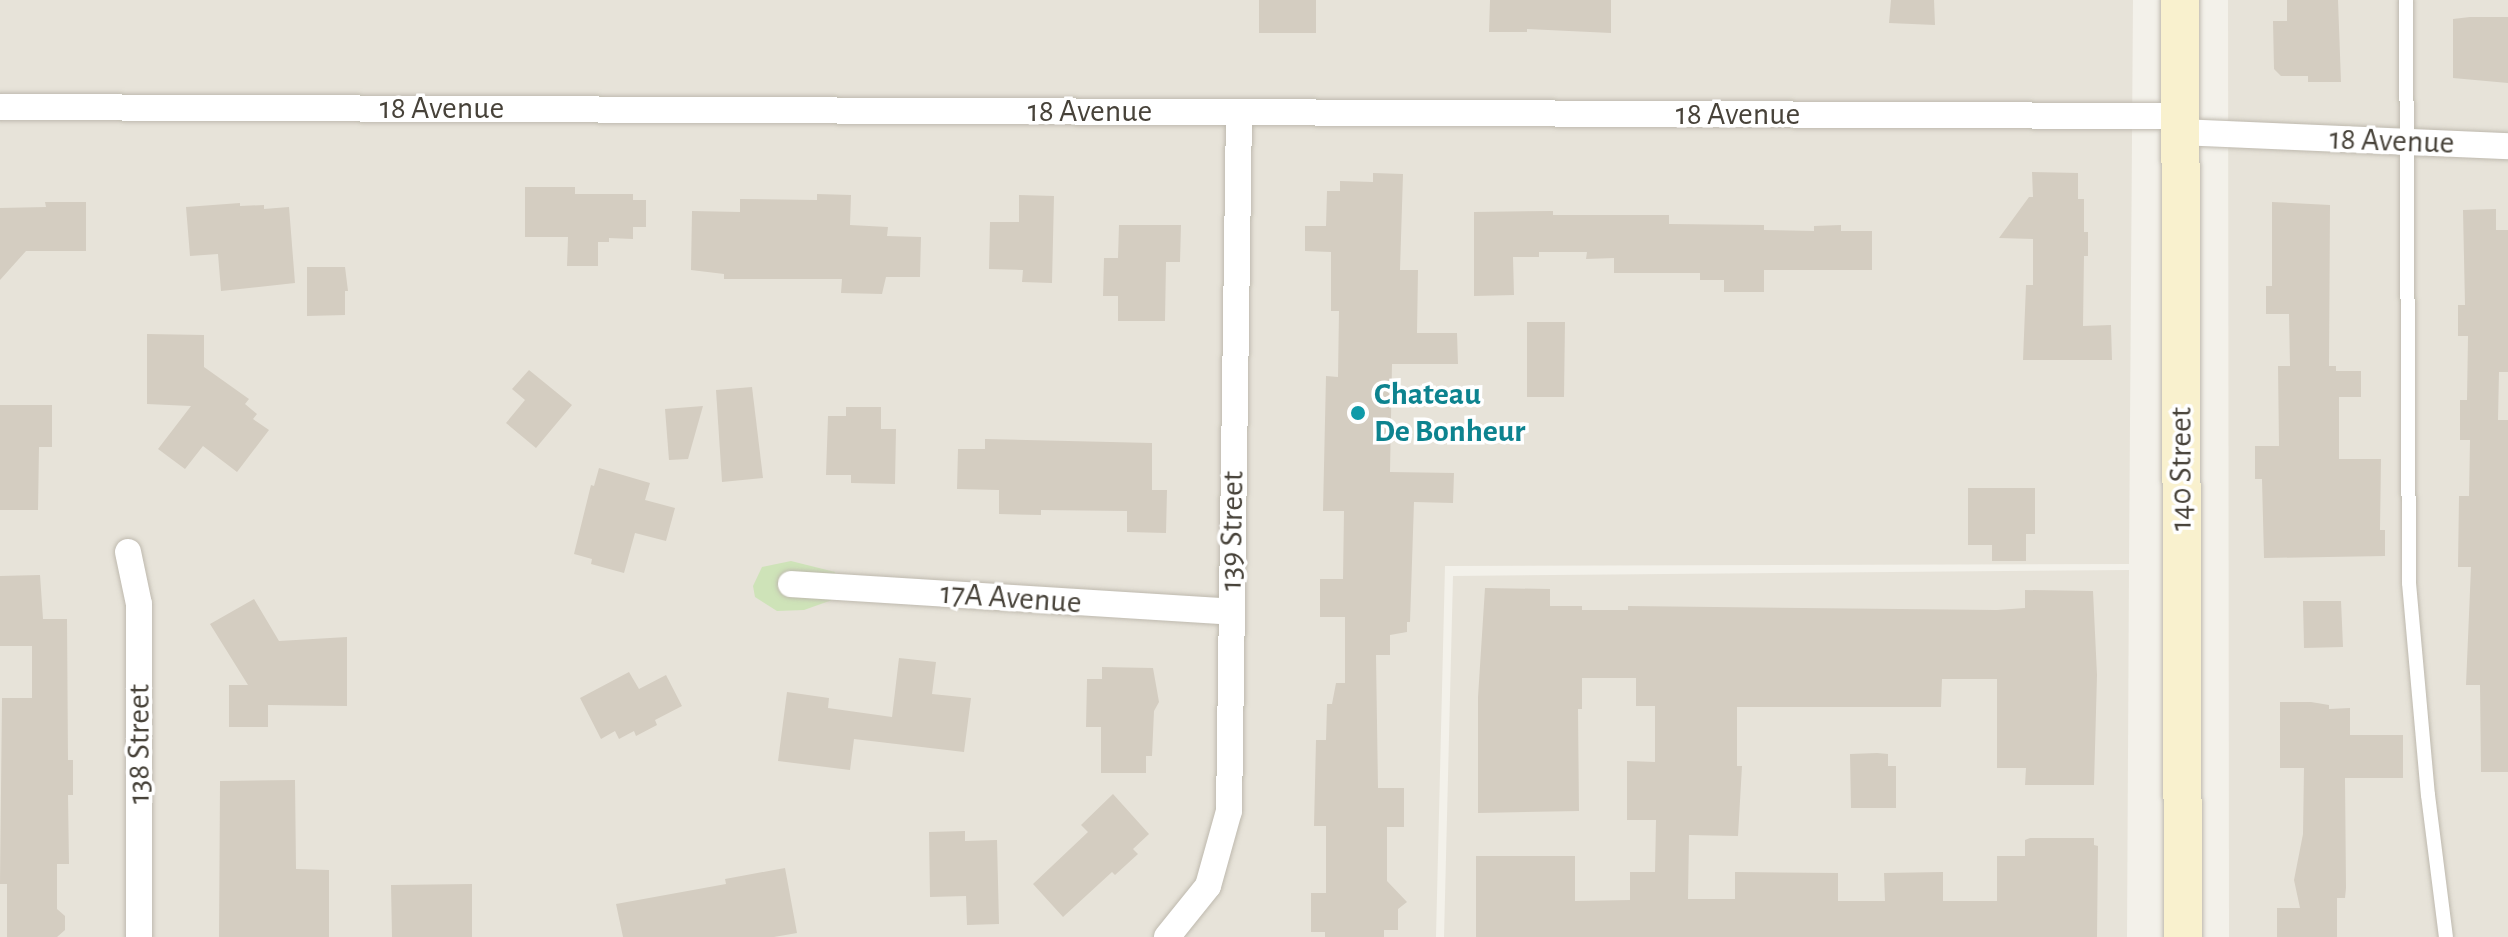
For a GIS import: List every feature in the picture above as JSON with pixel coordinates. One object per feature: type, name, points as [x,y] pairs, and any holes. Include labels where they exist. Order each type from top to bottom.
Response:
[{"type":"main road","name":"140 Street","points":[[2180,0],[2183,937]]},
{"type":"street","name":"18 Avenue","points":[[0,107],[1239,112],[2181,124],[2406,142],[2508,146]]},
{"type":"street","name":"139 Street","points":[[1169,936],[1208,886],[1229,811],[1239,112]]},
{"type":"street","name":"138 Street","points":[[128,552],[139,604],[139,937]]},
{"type":"street","name":"17A Avenue","points":[[791,584],[1231,612]]},
{"type":"lane","points":[[2406,0],[2409,583],[2428,795],[2446,937]]},
{"type":"shaded area","points":[[0,0],[2133,0],[2129,564],[1445,566],[1436,937],[0,937]]},
{"type":"shaded area","points":[[2228,0],[2508,0],[2508,937],[2229,937]]},
{"type":"shaded area","points":[[2129,570],[2127,937],[1444,937],[1453,576]]},
{"type":"green space","points":[[791,561],[835,572],[839,588],[832,600],[804,610],[777,611],[755,597],[753,586],[762,567]]},
{"type":"building","points":[[1259,0],[1316,0],[1316,33],[1259,33]]},
{"type":"building","points":[[1490,0],[1611,0],[1611,33],[1527,29],[1527,32],[1489,32]]},
{"type":"building","points":[[1891,0],[1934,0],[1935,25],[1889,23]]},
{"type":"building","points":[[2287,0],[2338,0],[2341,82],[2308,82],[2308,76],[2281,76],[2274,69],[2273,21],[2287,21]]},
{"type":"building","points":[[2508,17],[2508,83],[2453,78],[2453,19]]},
{"type":"building","points":[[2032,172],[2078,173],[2078,199],[2084,199],[2084,232],[2088,232],[2088,256],[2084,256],[2083,326],[2111,325],[2112,360],[2023,360],[2026,285],[2033,285],[2033,239],[1999,238],[2029,197],[2033,197]]},
{"type":"building","points":[[1373,173],[1403,174],[1400,270],[1418,270],[1417,333],[1457,333],[1458,364],[1392,364],[1390,472],[1454,473],[1453,503],[1414,502],[1410,622],[1407,622],[1407,632],[1390,635],[1390,655],[1376,655],[1378,788],[1404,788],[1404,827],[1387,827],[1387,881],[1407,902],[1398,909],[1398,930],[1384,930],[1384,937],[1325,937],[1325,932],[1311,932],[1311,893],[1326,893],[1326,826],[1314,826],[1316,740],[1326,740],[1327,704],[1332,704],[1336,683],[1345,683],[1345,617],[1320,617],[1320,579],[1343,579],[1344,511],[1323,511],[1326,376],[1338,377],[1339,311],[1331,311],[1331,252],[1305,251],[1305,226],[1326,226],[1327,191],[1340,191],[1340,181],[1373,182]]},
{"type":"building","points":[[525,187],[575,187],[575,194],[633,194],[633,200],[646,200],[646,227],[633,227],[633,239],[609,238],[609,242],[598,242],[598,266],[567,266],[568,237],[525,237]]},
{"type":"building","points":[[817,194],[851,195],[850,225],[888,227],[887,236],[921,237],[920,277],[886,277],[882,294],[841,293],[842,279],[724,279],[724,274],[691,270],[692,211],[740,212],[740,199],[817,200]]},
{"type":"building","points":[[1019,195],[1054,196],[1052,283],[1022,282],[1023,270],[989,269],[990,222],[1019,222]]},
{"type":"building","points":[[45,202],[86,202],[86,251],[26,251],[0,280],[0,208],[46,207]]},
{"type":"building","points":[[2272,202],[2330,205],[2329,366],[2336,366],[2336,371],[2361,371],[2361,397],[2339,397],[2339,459],[2381,459],[2380,530],[2385,530],[2385,556],[2264,558],[2262,479],[2255,479],[2255,446],[2279,446],[2278,366],[2290,366],[2289,314],[2266,314],[2266,286],[2272,286]]},
{"type":"building","points":[[240,203],[240,206],[264,205],[264,209],[289,207],[295,283],[221,291],[218,254],[190,256],[186,207]]},
{"type":"building","points":[[2496,209],[2496,230],[2508,230],[2508,372],[2499,372],[2498,420],[2508,420],[2508,772],[2481,772],[2480,685],[2466,685],[2471,567],[2458,567],[2459,496],[2469,496],[2470,440],[2460,440],[2460,400],[2467,400],[2468,336],[2458,336],[2458,305],[2465,305],[2463,210]]},
{"type":"building","points":[[1553,211],[1553,215],[1669,215],[1669,224],[1764,225],[1764,230],[1814,231],[1814,226],[1841,225],[1841,231],[1872,231],[1872,270],[1764,270],[1764,292],[1724,292],[1724,280],[1700,280],[1700,273],[1614,273],[1614,258],[1586,259],[1587,252],[1539,252],[1539,257],[1513,257],[1514,295],[1474,296],[1474,212]]},
{"type":"building","points":[[1119,225],[1181,225],[1180,262],[1166,262],[1165,321],[1118,321],[1118,296],[1103,296],[1104,258],[1118,258]]},
{"type":"building","points":[[307,267],[345,267],[348,291],[345,291],[345,315],[307,316]]},
{"type":"building","points":[[1527,322],[1565,322],[1564,397],[1527,397]]},
{"type":"building","points":[[147,334],[204,335],[204,367],[249,399],[245,404],[257,414],[253,419],[269,430],[237,472],[203,446],[185,469],[158,449],[191,406],[147,404]]},
{"type":"building","points":[[529,370],[572,405],[536,448],[506,423],[525,400],[512,389]]},
{"type":"building","points":[[752,387],[763,478],[722,482],[716,390]]},
{"type":"building","points":[[0,405],[52,405],[52,447],[39,447],[38,510],[0,510]]},
{"type":"building","points":[[703,406],[688,459],[669,460],[665,409]]},
{"type":"building","points":[[846,407],[881,407],[881,429],[896,429],[895,484],[851,483],[851,475],[826,475],[828,416],[846,416]]},
{"type":"building","points":[[985,439],[1152,443],[1152,490],[1167,490],[1166,533],[1127,532],[1127,511],[1041,510],[1041,515],[999,514],[999,490],[957,489],[958,449],[985,449]]},
{"type":"building","points":[[599,468],[650,483],[645,500],[675,508],[666,541],[635,533],[624,573],[591,564],[592,559],[574,554],[591,485],[594,486]]},
{"type":"building","points":[[1968,488],[2035,488],[2035,534],[2026,534],[2026,561],[1992,561],[1992,545],[1968,545]]},
{"type":"building","points":[[40,575],[43,619],[67,619],[68,760],[73,760],[73,795],[68,795],[69,864],[57,864],[57,909],[65,916],[65,930],[57,937],[7,937],[7,884],[0,884],[2,698],[32,698],[32,646],[0,646],[0,576]]},
{"type":"building","points":[[1485,588],[1550,589],[1550,606],[1582,606],[1582,610],[1628,610],[1628,606],[1997,610],[2025,608],[2025,590],[2093,591],[2097,675],[2094,785],[2025,785],[2026,768],[1997,768],[1997,679],[1942,679],[1941,707],[1737,707],[1737,766],[1742,766],[1738,836],[1689,835],[1688,899],[1735,899],[1735,872],[1838,873],[1838,901],[1885,901],[1884,873],[1943,872],[1943,901],[1997,901],[1997,856],[2025,856],[2025,840],[2030,838],[2094,838],[2094,845],[2098,846],[2097,937],[1476,937],[1476,856],[1575,856],[1575,901],[1630,900],[1630,872],[1655,872],[1656,820],[1627,820],[1627,761],[1655,762],[1655,706],[1636,706],[1636,678],[1582,678],[1582,709],[1578,709],[1579,811],[1478,813],[1478,697]]},
{"type":"building","points":[[254,599],[279,641],[347,637],[347,706],[268,705],[268,727],[229,727],[229,685],[248,685],[210,624]]},
{"type":"building","points":[[2303,601],[2341,601],[2343,647],[2304,648]]},
{"type":"building","points":[[899,658],[936,662],[932,694],[971,698],[964,752],[854,739],[850,770],[778,761],[787,692],[829,698],[828,708],[892,717]]},
{"type":"building","points":[[1102,667],[1153,668],[1159,702],[1154,711],[1152,756],[1146,756],[1146,773],[1101,773],[1101,727],[1086,727],[1087,679],[1102,679]]},
{"type":"building","points":[[629,672],[639,689],[666,675],[682,706],[655,720],[657,725],[636,736],[634,731],[619,739],[615,731],[601,739],[580,698]]},
{"type":"building","points":[[2280,702],[2311,702],[2329,705],[2329,709],[2350,708],[2350,735],[2403,735],[2403,778],[2345,778],[2346,888],[2345,898],[2337,898],[2337,937],[2277,937],[2277,908],[2300,908],[2294,880],[2303,834],[2304,768],[2280,768]]},
{"type":"building","points":[[1850,754],[1888,754],[1888,766],[1896,766],[1896,808],[1851,808]]},
{"type":"building","points":[[295,780],[296,869],[329,870],[329,937],[219,937],[220,781]]},
{"type":"building","points":[[1113,794],[1149,834],[1133,849],[1138,854],[1115,875],[1112,872],[1063,917],[1033,884],[1088,832],[1081,825]]},
{"type":"building","points":[[965,831],[965,841],[997,840],[999,924],[967,925],[966,896],[930,897],[929,832]]},
{"type":"building","points":[[785,868],[797,933],[774,937],[623,937],[616,904],[726,884],[725,879]]},
{"type":"building","points":[[472,884],[472,937],[392,937],[391,885]]},
{"type":"place","name":"Chateau De Bonheur","points":[[1358,413]]}]
